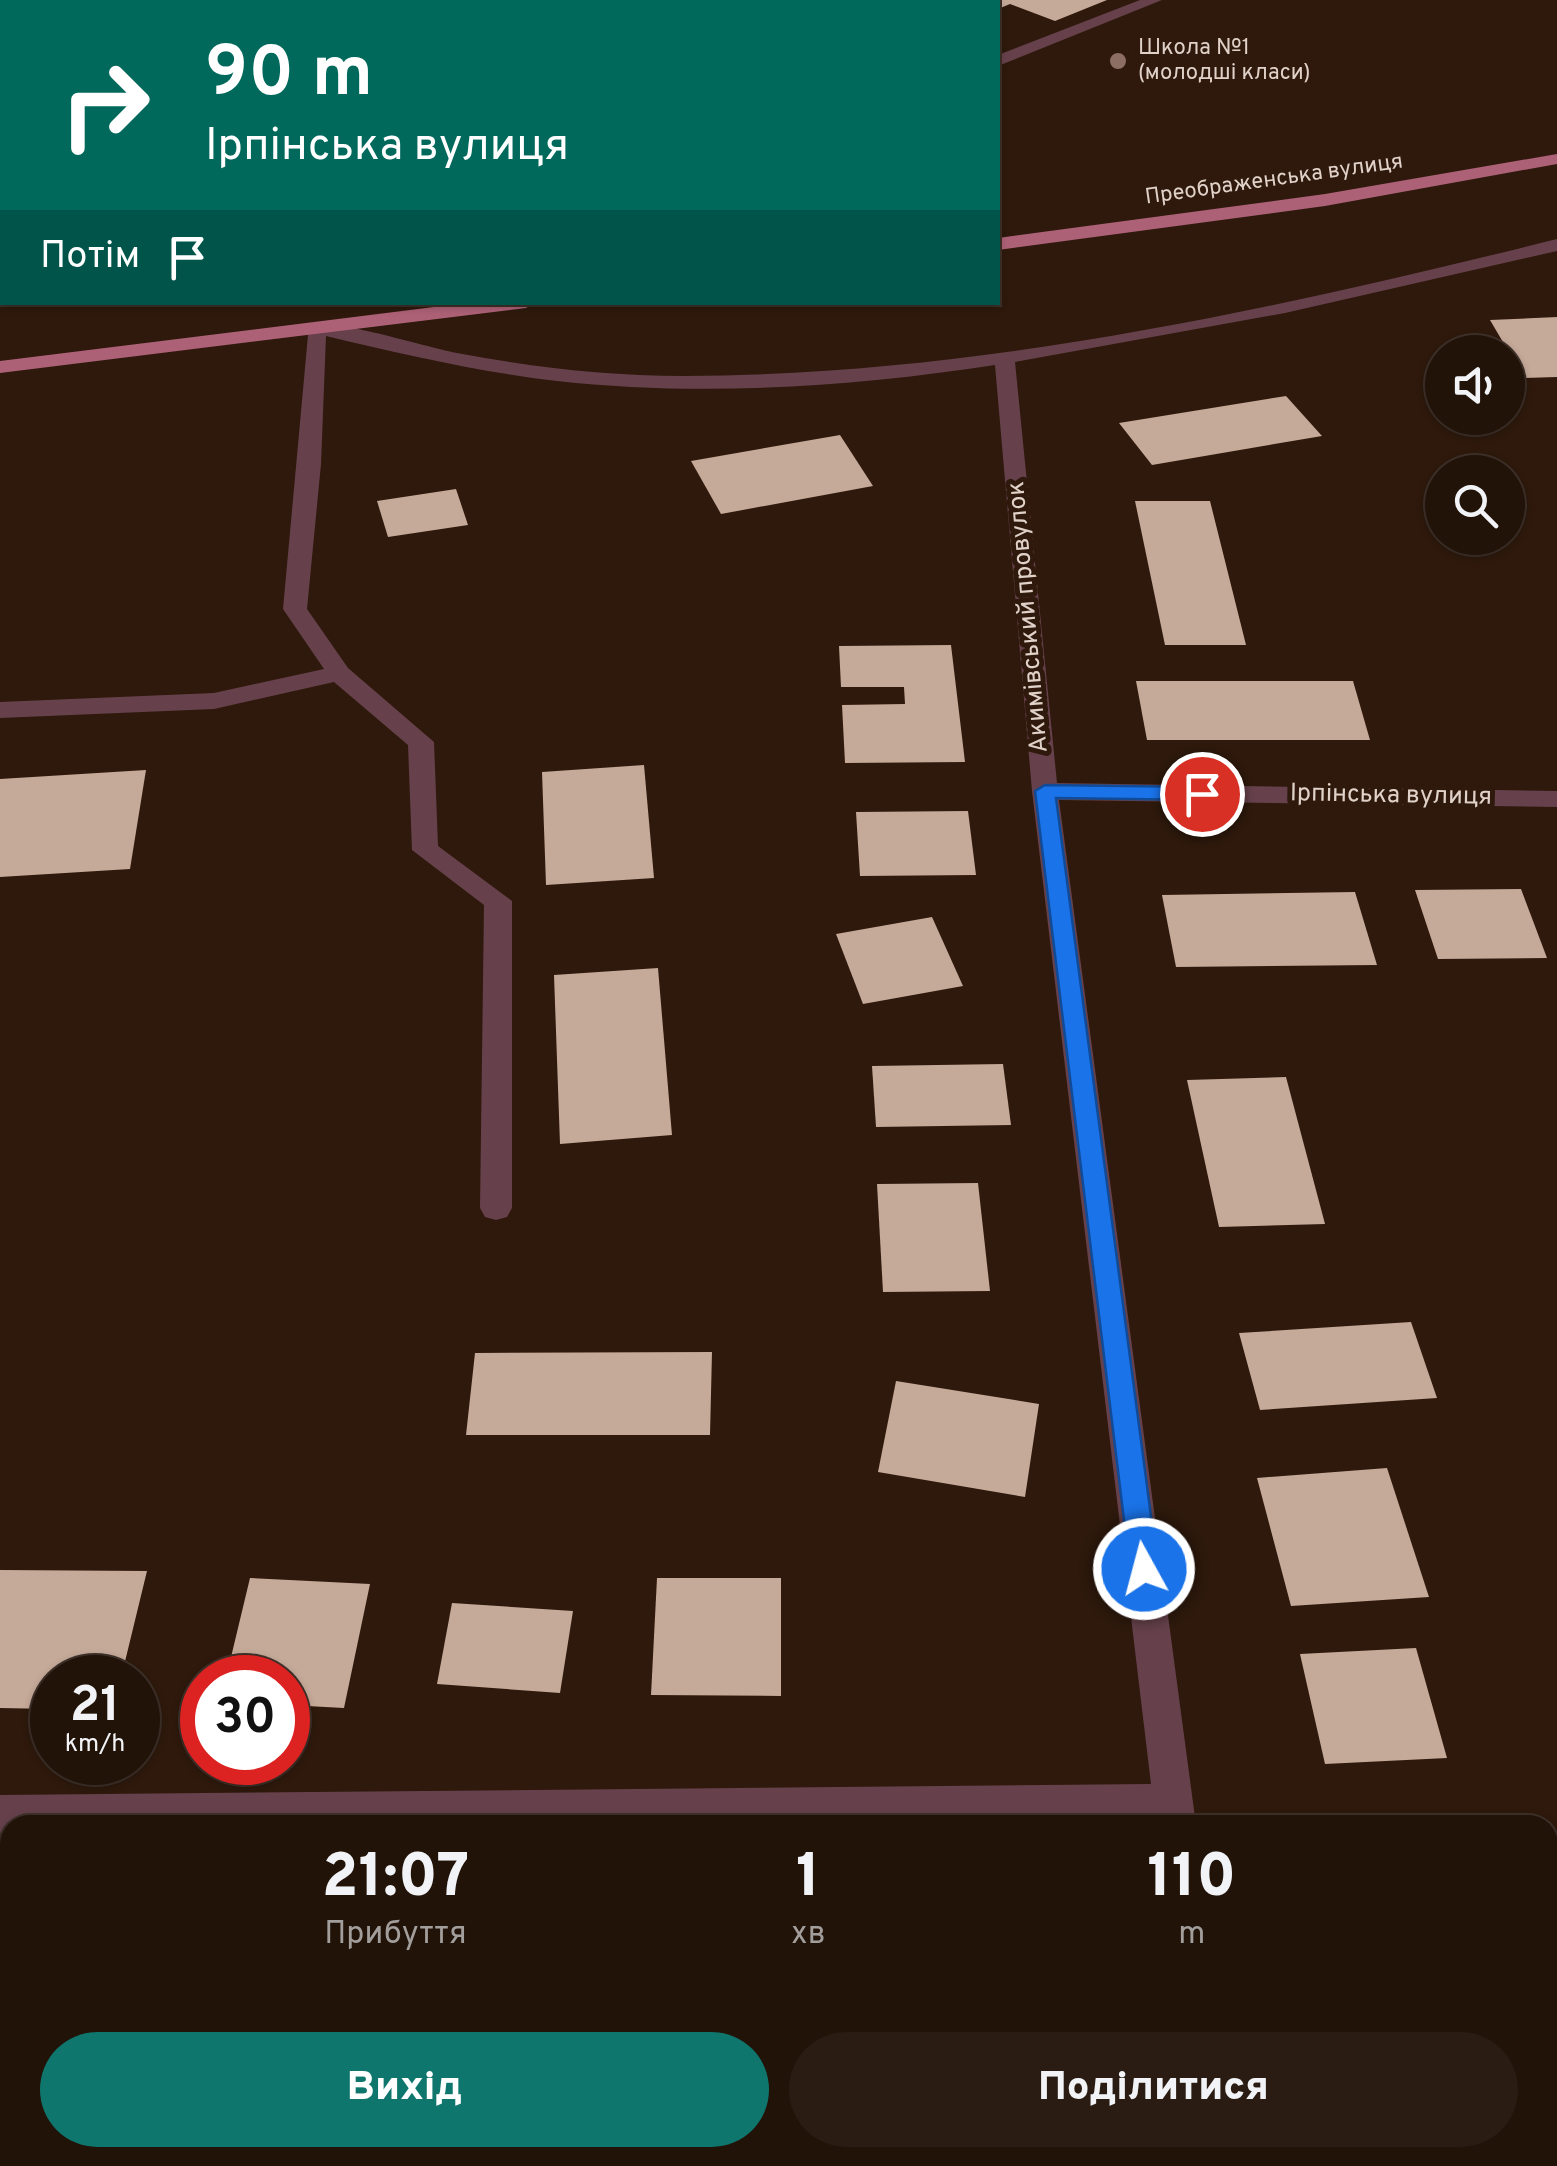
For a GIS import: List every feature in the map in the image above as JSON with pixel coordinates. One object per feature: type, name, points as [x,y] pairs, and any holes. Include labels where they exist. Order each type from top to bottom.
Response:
[{"type":"main road","name":"Преображенська вулиця","points":[[1000,244],[1325,200],[1557,158]]},
{"type":"main road","points":[[0,367],[502,305]]},
{"type":"street","points":[[1000,60],[1154,0]]},
{"type":"street","points":[[496,1208],[498,901],[425,850],[421,742],[339,672],[295,609],[310,464],[316,328],[476,365],[594,379],[777,380],[1005,362],[1430,278],[1557,245]]},
{"type":"street","name":"Акимівський провулок","points":[[1005,362],[1045,791],[1175,1814]]},
{"type":"street","points":[[0,710],[214,701],[339,672]]},
{"type":"street","name":"Ірпінська вулиця","points":[[1045,791],[1557,799]]},
{"type":"street","points":[[0,1814],[1175,1814]]},
{"type":"building","points":[[1000,0],[1107,0],[1055,21],[1010,4],[1000,8]]},
{"type":"building","points":[[1557,317],[1557,377],[1525,378],[1525,335],[1499,335],[1490,320]]},
{"type":"building","points":[[1286,396],[1322,436],[1152,465],[1119,423]]},
{"type":"building","points":[[840,435],[873,486],[721,514],[691,461]]},
{"type":"building","points":[[456,489],[468,525],[388,537],[377,501]]},
{"type":"building","points":[[1135,501],[1210,501],[1246,645],[1165,645]]},
{"type":"building","points":[[951,645],[965,762],[845,763],[842,705],[905,704],[904,687],[841,687],[839,646]]},
{"type":"building","points":[[1136,681],[1353,681],[1370,740],[1147,740]]},
{"type":"building","points":[[644,765],[654,878],[546,885],[542,772]]},
{"type":"building","points":[[146,770],[130,869],[0,877],[0,779]]},
{"type":"building","points":[[968,811],[976,875],[860,876],[856,812]]},
{"type":"building","points":[[1521,889],[1547,958],[1438,959],[1415,890]]},
{"type":"building","points":[[1355,892],[1377,965],[1176,967],[1162,895]]},
{"type":"building","points":[[932,917],[963,986],[863,1004],[836,934]]},
{"type":"building","points":[[658,968],[672,1135],[560,1144],[554,975]]},
{"type":"building","points":[[1003,1064],[1011,1125],[876,1127],[872,1066]]},
{"type":"building","points":[[1286,1077],[1325,1224],[1219,1227],[1187,1080]]},
{"type":"building","points":[[978,1183],[990,1291],[883,1292],[877,1184]]},
{"type":"building","points":[[1411,1322],[1437,1398],[1260,1410],[1239,1333]]},
{"type":"building","points":[[712,1352],[710,1435],[466,1435],[475,1353]]},
{"type":"building","points":[[896,1381],[1039,1404],[1025,1497],[878,1472]]},
{"type":"building","points":[[1387,1468],[1429,1597],[1291,1606],[1257,1478]]},
{"type":"building","points":[[0,1570],[147,1571],[127,1655],[30,1655],[30,1709],[0,1708]]},
{"type":"building","points":[[250,1578],[370,1584],[344,1708],[310,1706],[310,1655],[232,1655]]},
{"type":"building","points":[[657,1578],[781,1578],[781,1696],[651,1695]]},
{"type":"building","points":[[452,1603],[573,1611],[560,1693],[437,1684]]},
{"type":"building","points":[[1416,1648],[1447,1758],[1325,1764],[1300,1654]]},
{"type":"place","name":"Школа №1 (молодші класи)","points":[[1118,61]]},
{"type":"route","points":[[1144,1569],[1045,791],[1202,794]]}]
